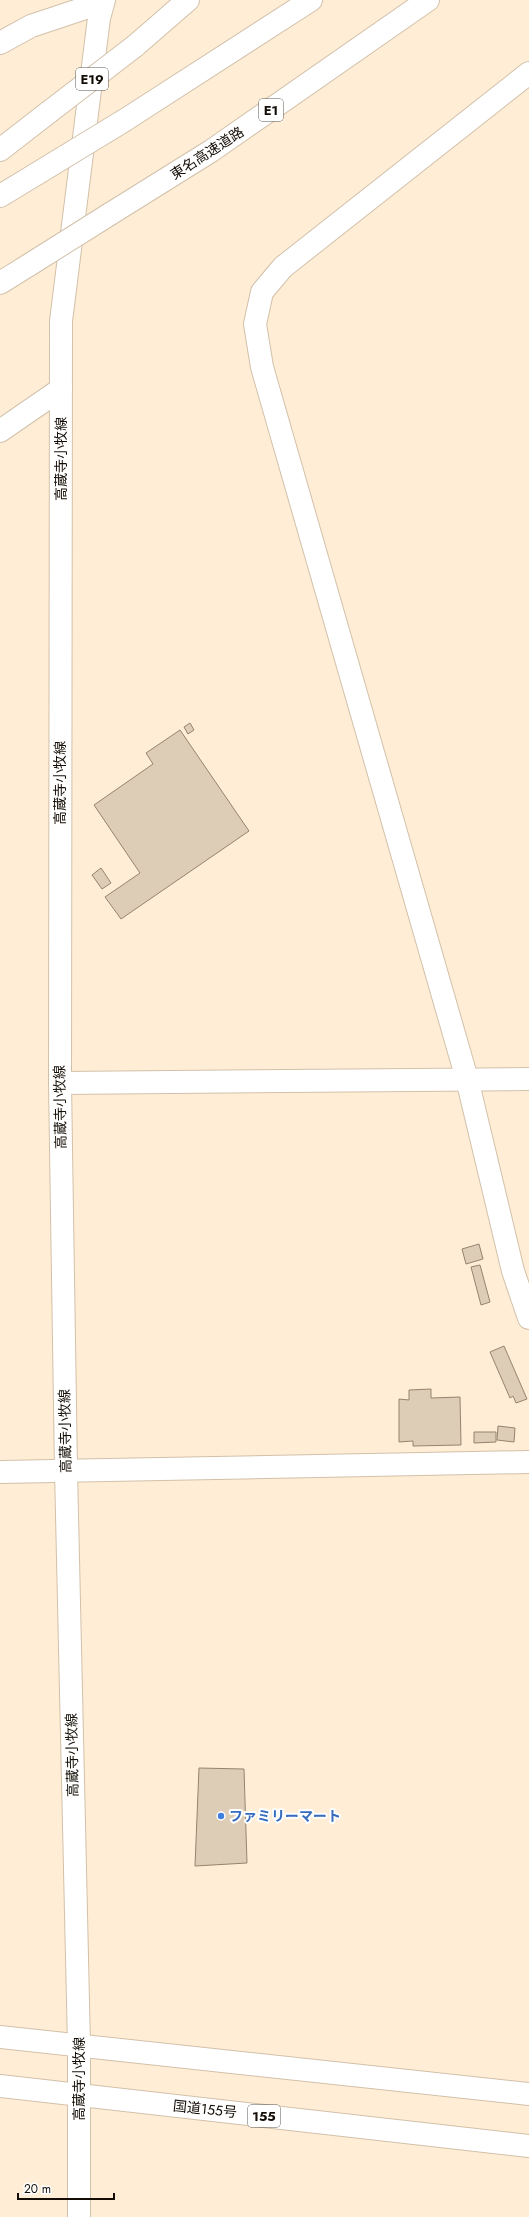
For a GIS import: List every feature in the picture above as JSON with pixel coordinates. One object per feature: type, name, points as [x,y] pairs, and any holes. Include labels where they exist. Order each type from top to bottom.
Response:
[{"type":"main road","name":"E19","points":[[0,150],[135,46],[188,0]]},
{"type":"main road","points":[[0,196],[125,120],[311,0]]},
{"type":"main road","name":"東名高速道路","points":[[0,282],[211,151],[428,0]]},
{"type":"main road","points":[[0,44],[31,26],[104,1]]},
{"type":"main road","name":"高蔵寺小牧線","points":[[79,2217],[79,2046],[66,1470],[60,1083],[61,321],[99,18],[104,1]]},
{"type":"main road","points":[[529,72],[283,267],[262,292],[255,324],[262,367],[467,1078],[514,1271],[529,1318]]},
{"type":"main road","points":[[0,431],[62,389]]},
{"type":"main road","points":[[60,1083],[467,1078],[529,1079]]},
{"type":"main road","points":[[0,1472],[529,1462]]},
{"type":"main road","points":[[0,2038],[529,2094]]},
{"type":"main road","name":"国道155号","points":[[0,2086],[529,2146]]},
{"type":"building","points":[[190,723],[194,730],[188,734],[184,727]]},
{"type":"building","points":[[180,730],[249,831],[121,919],[105,897],[140,873],[94,805],[153,764],[146,753]]},
{"type":"building","points":[[101,868],[111,883],[102,889],[92,875]]},
{"type":"building","points":[[479,1244],[483,1259],[466,1264],[462,1249]]},
{"type":"building","points":[[480,1265],[490,1302],[481,1305],[471,1267]]},
{"type":"building","points":[[504,1346],[527,1399],[516,1403],[513,1396],[510,1398],[490,1352]]},
{"type":"building","points":[[431,1389],[431,1398],[460,1397],[461,1445],[413,1446],[413,1441],[399,1442],[399,1399],[409,1400],[409,1390]]},
{"type":"building","points":[[498,1426],[515,1428],[514,1442],[497,1440]]},
{"type":"building","points":[[474,1432],[496,1432],[496,1442],[474,1443]]},
{"type":"building","name":"ファミリーマート","points":[[199,1768],[244,1769],[247,1863],[195,1866]]},
{"type":"place","name":"ファミリーマート","points":[[221,1816]]}]
